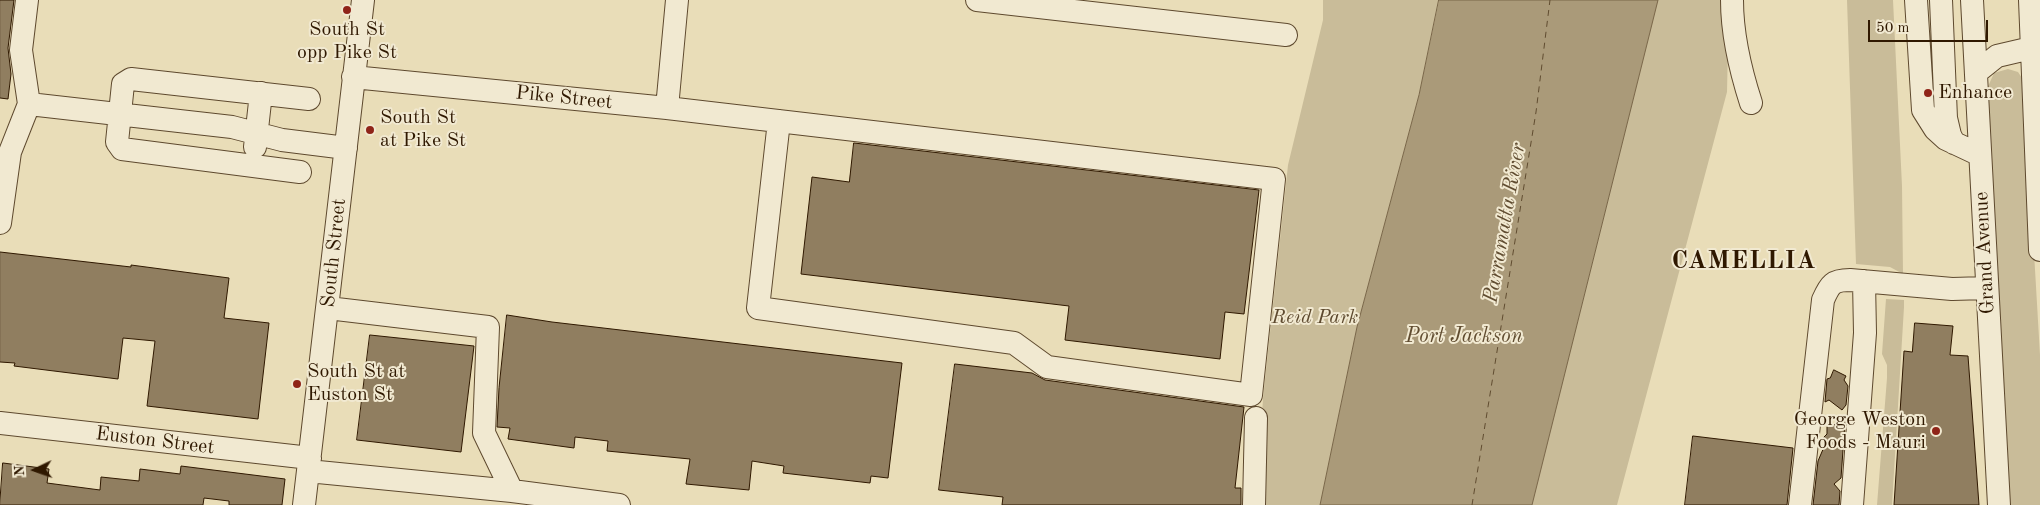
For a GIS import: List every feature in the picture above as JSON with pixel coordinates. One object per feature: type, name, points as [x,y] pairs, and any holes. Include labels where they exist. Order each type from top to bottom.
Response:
[{"type":"street","points":[[0,223],[10,152],[29,104],[22,50],[27,0]]},
{"type":"street","name":"South Street","points":[[304,505],[363,0]]},
{"type":"street","points":[[667,108],[677,0]]},
{"type":"street","points":[[977,0],[1286,35]]},
{"type":"street","points":[[1732,0],[1732,25],[1736,50],[1750,103]]},
{"type":"street","points":[[1916,0],[1923,110],[1935,129],[1954,143],[1980,155]]},
{"type":"street","points":[[1940,0],[1946,118],[1954,143]]},
{"type":"street","name":"Grand Avenue","points":[[1972,0],[1999,505]]},
{"type":"street","points":[[2030,0],[2036,47],[2040,250]]},
{"type":"street","points":[[1977,72],[1998,56],[2036,47]]},
{"type":"street","name":"Pike Street","points":[[353,77],[667,108],[779,121],[1274,179],[1251,395],[1047,367],[1014,343],[758,308],[779,121]]},
{"type":"street","points":[[300,172],[122,149],[118,146],[117,142],[123,84],[131,79],[309,99]]},
{"type":"street","points":[[252,166],[262,94]]},
{"type":"street","points":[[29,104],[232,127],[282,140],[346,148]]},
{"type":"street","points":[[1800,505],[1823,300],[1828,288],[1837,280],[1952,289],[1986,288]]},
{"type":"street","points":[[1852,505],[1865,333],[1864,281]]},
{"type":"street","points":[[328,308],[488,327],[484,433],[512,491]]},
{"type":"street","points":[[1254,505],[1256,418]]},
{"type":"street","name":"Euston Street","points":[[0,423],[619,505]]},
{"type":"green space","name":"Reid Park","points":[[1323,0],[1439,0],[1419,95],[1357,327],[1320,505],[1257,505],[1263,398],[1288,165],[1323,20]]},
{"type":"green space","points":[[1658,0],[1729,0],[1727,92],[1617,505],[1532,505]]},
{"type":"green space","points":[[1847,0],[1893,0],[1902,186],[1903,274],[1890,267],[1856,264]]},
{"type":"green space","points":[[2008,69],[2018,72],[2024,81],[2040,355],[2040,505],[2009,505],[1986,91],[1994,73]]},
{"type":"green space","points":[[1886,299],[1904,300],[1904,307],[1892,505],[1877,505],[1887,378],[1887,365],[1882,354]]},
{"type":"water","name":"Port Jackson","points":[[1439,0],[1658,0],[1532,505],[1320,505],[1357,327],[1419,95]]},
{"type":"building","points":[[0,0],[14,0],[8,48],[11,74],[8,99],[0,98]]},
{"type":"building","points":[[854,143],[1259,190],[1244,314],[1225,312],[1220,359],[1065,340],[1069,306],[801,274],[812,177],[849,182]]},
{"type":"building","points":[[0,252],[131,267],[131,265],[229,278],[224,318],[269,323],[258,419],[147,406],[155,341],[123,338],[118,379],[14,366],[15,363],[0,362]]},
{"type":"building","points":[[507,315],[552,322],[902,363],[888,478],[871,476],[870,483],[783,473],[784,466],[752,461],[749,490],[686,484],[690,459],[607,451],[608,441],[575,437],[574,448],[508,439],[510,428],[497,427]]},
{"type":"building","name":"George Weston Foods - Mauri","points":[[1915,323],[1953,326],[1950,355],[1968,356],[1979,505],[1894,505],[1904,351],[1912,352]]},
{"type":"building","points":[[370,335],[474,346],[461,452],[357,440]]},
{"type":"building","points":[[955,364],[1032,373],[1045,380],[1244,407],[1235,488],[1241,488],[1241,505],[1002,505],[1003,497],[939,490]]},
{"type":"building","points":[[1834,370],[1846,376],[1844,380],[1848,386],[1846,405],[1842,410],[1829,400],[1825,402],[1827,379],[1830,378]]},
{"type":"building","points":[[1845,422],[1841,478],[1834,484],[1840,491],[1839,505],[1813,505],[1818,461],[1824,447],[1823,438],[1827,434],[1827,427]]},
{"type":"building","name":"George Weston Foods - Mauri","points":[[1693,436],[1793,448],[1787,505],[1685,505]]},
{"type":"building","points":[[3,463],[49,469],[47,483],[100,490],[101,477],[139,481],[140,469],[180,474],[181,466],[285,479],[282,505],[229,505],[229,501],[204,498],[203,505],[0,505]]},
{"type":"ferry route","points":[[1472,505],[1536,112],[1550,0]]},
{"type":"place","name":"South St opp Pike St","points":[[347,10]]},
{"type":"place","name":"Enhance","points":[[1928,93]]},
{"type":"place","name":"South St at Pike St","points":[[370,130]]},
{"type":"place","name":"South St at Euston St","points":[[297,384]]},
{"type":"place","name":"George Weston Foods - Mauri","points":[[1936,431]]},
{"type":"district","name":"CAMELLIA","points":[[1744,261]]},
{"type":"water label","name":"Parramatta River","points":[[1505,223]]}]
